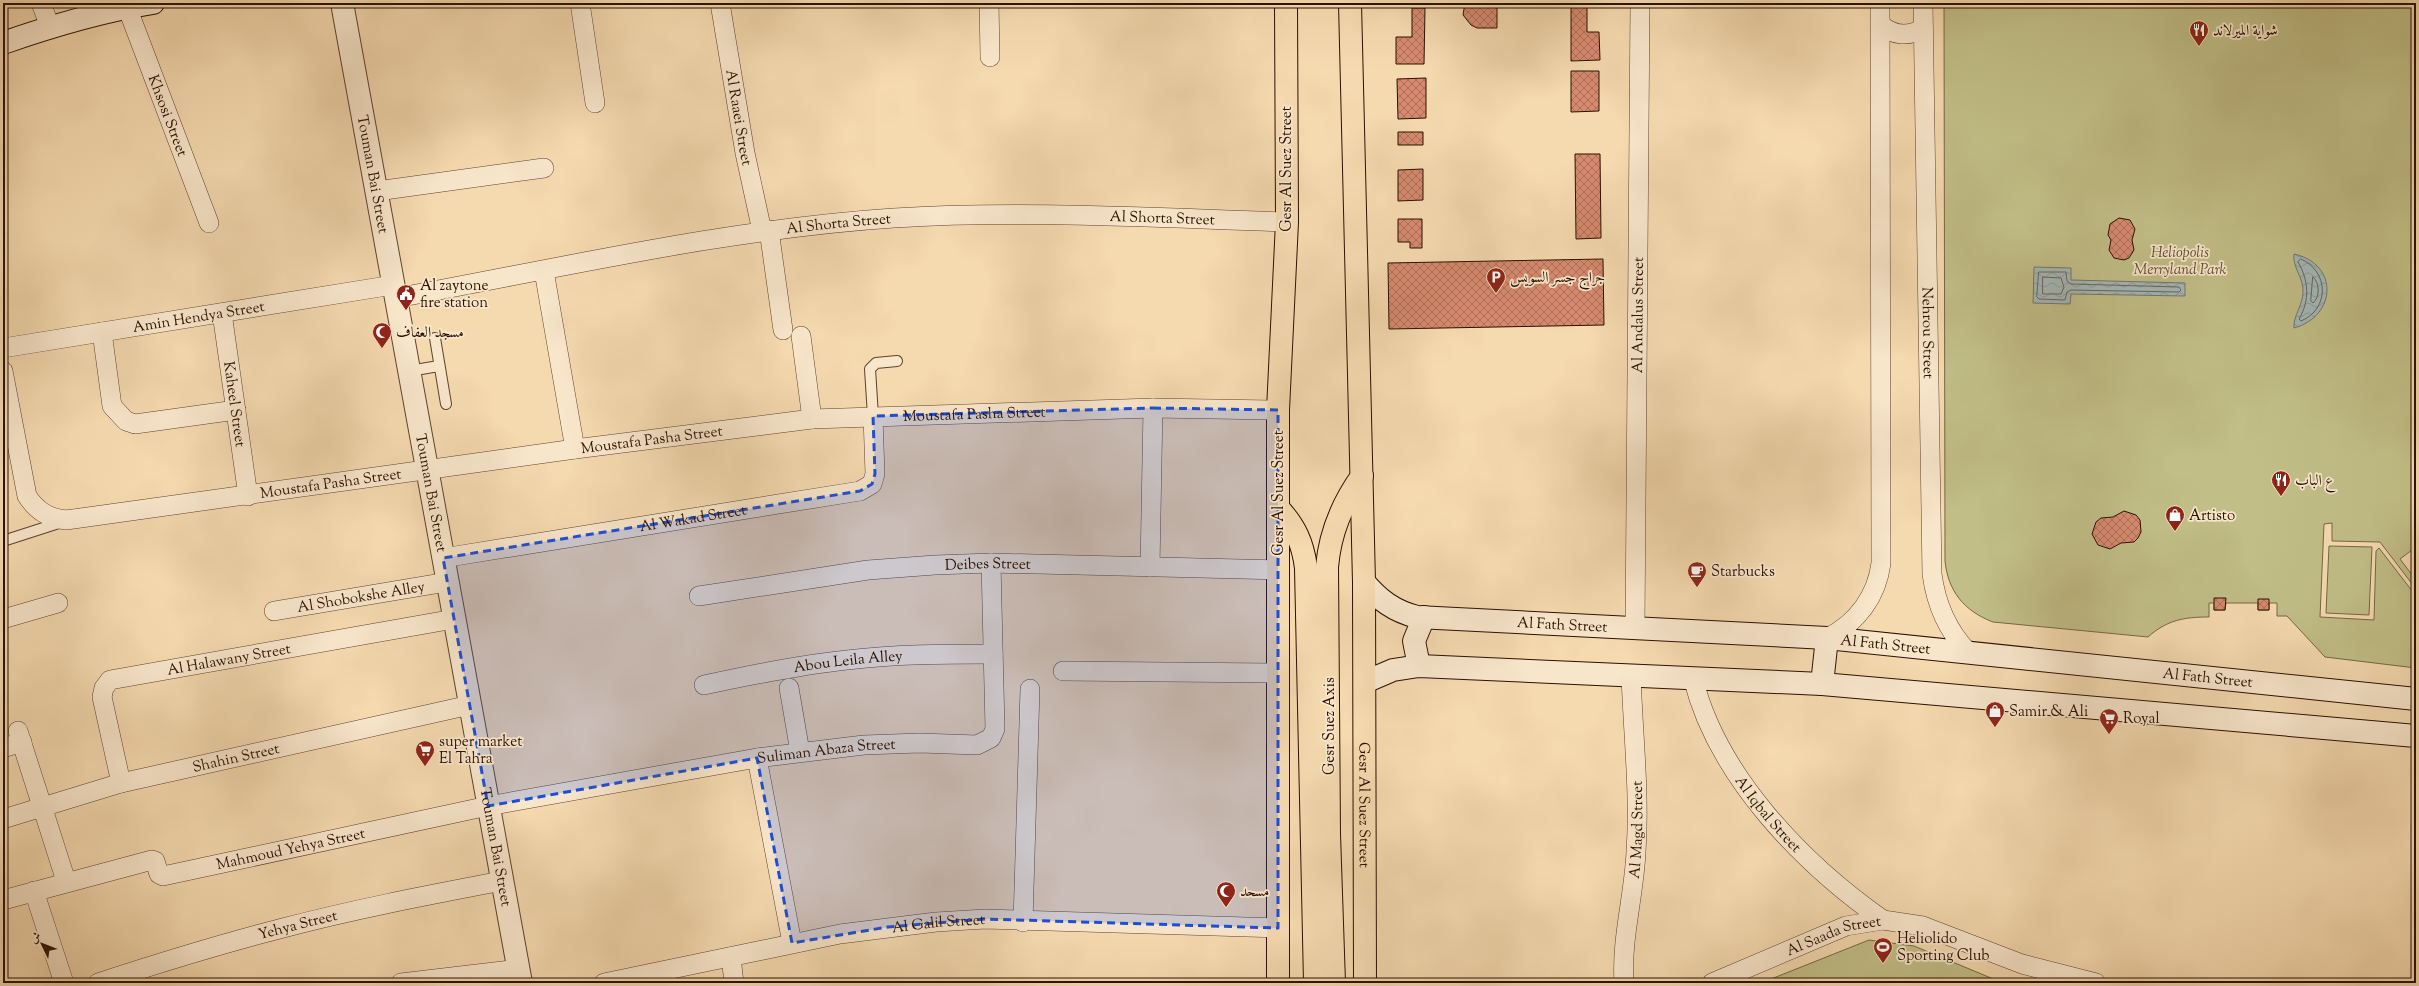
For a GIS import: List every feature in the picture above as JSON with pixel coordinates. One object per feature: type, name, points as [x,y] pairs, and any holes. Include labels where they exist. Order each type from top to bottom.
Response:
[{"type":"main road","points":[[3,43],[50,27],[127,7],[153,3]]},
{"type":"main road","name":"Touman Bai Street","points":[[342,3],[520,976]]},
{"type":"main road","name":"Gesr Al Suez Street","points":[[1278,983],[1278,410],[1287,222],[1286,3]]},
{"type":"main road","name":"Gesr Al Suez Street","points":[[1350,3],[1364,582],[1365,983]]},
{"type":"main road","name":"Gesr Suez Axis","points":[[1334,983],[1329,834],[1327,566],[1333,532],[1340,512],[1362,476]]},
{"type":"main road","name":"Gesr Suez Axis","points":[[1278,508],[1295,529],[1303,548],[1306,568],[1315,983]]},
{"type":"main road","name":"Al Fath Street","points":[[1364,582],[1376,595],[1392,608],[1424,617],[1827,638],[2416,699]]},
{"type":"main road","points":[[1419,666],[1414,641],[1424,617]]},
{"type":"main road","points":[[1822,684],[1827,638]]},
{"type":"main road","points":[[1365,682],[1393,670],[1419,666],[1822,684],[2416,736]]},
{"type":"street","points":[[41,3],[50,27]]},
{"type":"street","points":[[580,3],[595,103]]},
{"type":"street","name":"Al Raaei Street","points":[[720,3],[746,153],[766,230],[783,330]]},
{"type":"street","points":[[989,3],[990,57]]},
{"type":"street","name":"Al Andalus Street","points":[[1635,627],[1640,3]]},
{"type":"street","points":[[1827,638],[1849,624],[1866,604],[1874,589],[1881,563],[1880,3]]},
{"type":"street","name":"Nehrou Street","points":[[1923,3],[1932,574],[1935,592],[1941,612],[1954,636],[1968,652]]},
{"type":"street","name":"Khsosi Street","points":[[127,7],[209,223]]},
{"type":"street","points":[[1881,25],[1890,32],[1902,35],[1913,33],[1923,28]]},
{"type":"street","points":[[377,191],[544,168]]},
{"type":"street","name":"Al Shorta Street","points":[[394,292],[544,271],[657,248],[766,230],[894,218],[1001,214],[1287,222]]},
{"type":"street","points":[[544,271],[575,449]]},
{"type":"street","name":"Amin Hendya Street","points":[[3,348],[222,313],[394,292]]},
{"type":"street","name":"Kaheel Street","points":[[222,313],[248,496]]},
{"type":"street","points":[[102,332],[112,406],[126,421],[135,424],[236,410]]},
{"type":"street","points":[[801,336],[812,419]]},
{"type":"street","name":"Moustafa Pasha Street","points":[[3,371],[27,496],[34,506],[43,514],[66,520],[248,496],[575,449],[812,419],[1153,408],[1278,410]]},
{"type":"street","points":[[1150,567],[1153,408]]},
{"type":"street","name":"Al Wakad Street","points":[[443,558],[860,491],[872,484],[875,474],[872,416]]},
{"type":"street","name":"Deibes Street","points":[[698,596],[868,570],[935,564],[1278,570]]},
{"type":"street","name":"Suliman Abaza Street","points":[[488,806],[757,758],[800,752],[864,745],[920,743],[977,745],[987,742],[995,729],[991,564]]},
{"type":"street","name":"Al Shobokshe Alley","points":[[274,611],[447,582]]},
{"type":"street","points":[[3,619],[58,603]]},
{"type":"street","name":"Al Halawany Street","points":[[121,784],[102,697],[104,688],[110,680],[454,619]]},
{"type":"street","name":"Abou Leila Alley","points":[[704,685],[775,670],[848,660],[920,654],[993,654]]},
{"type":"street","points":[[1063,671],[1277,673]]},
{"type":"street","name":"Al Magd Street","points":[[1624,983],[1624,949],[1635,875],[1637,840],[1631,675]]},
{"type":"street","name":"Al Iqbal Street","points":[[1693,678],[1699,704],[1712,729],[1731,763],[1760,805],[1817,868],[1883,920]]},
{"type":"street","points":[[790,688],[800,752]]},
{"type":"street","points":[[1023,922],[1030,689]]},
{"type":"street","name":"Shahin Street","points":[[3,819],[121,784],[470,705]]},
{"type":"street","points":[[3,748],[20,737],[66,881],[3,900]]},
{"type":"street","points":[[757,758],[792,943]]},
{"type":"street","name":"Mahmoud Yehya Street","points":[[66,881],[153,860],[160,875],[163,876],[488,806]]},
{"type":"street","name":"Yehya Street","points":[[98,983],[176,957],[284,927],[393,902],[502,881]]},
{"type":"street","points":[[34,891],[64,983]]},
{"type":"street","name":"Al Galil Street","points":[[604,983],[732,957],[792,943],[854,932],[936,922],[985,919],[1023,922],[1278,928]]},
{"type":"street","name":"Al Saada Street","points":[[1712,983],[1846,926],[1883,920],[1923,926],[2022,964],[2096,983]]},
{"type":"street","points":[[732,957],[734,983]]},
{"type":"street","points":[[401,983],[520,976]]},
{"type":"lane","points":[[435,338],[446,404]]},
{"type":"lane","points":[[872,416],[870,369],[876,363],[896,361]]},
{"type":"lane","points":[[409,371],[439,366]]},
{"type":"lane","points":[[3,541],[66,520]]},
{"type":"highlighted area","points":[[1153,408],[1278,410],[1278,928],[985,919],[888,927],[792,943],[757,758],[488,806],[443,558],[860,491],[872,484],[875,474],[873,416]]},
{"type":"green space","name":"Heliopolis Merryland Park","points":[[1944,3],[2416,3],[2416,547],[2400,559],[2416,580],[2416,589],[2380,542],[2332,541],[2332,523],[2324,524],[2320,617],[2374,620],[2376,551],[2379,548],[2416,596],[2416,668],[2325,657],[2287,616],[2277,616],[2277,603],[2269,603],[2269,610],[2258,610],[2258,603],[2226,603],[2225,610],[2214,610],[2214,603],[2209,603],[2209,617],[2184,619],[2169,623],[2148,637],[1993,622],[1974,612],[1959,599],[1950,582],[1945,561]]},
{"type":"green space","points":[[2329,546],[2372,547],[2369,615],[2326,613]]},
{"type":"green space","name":"Heliolido Sporting Club","points":[[1869,940],[1914,946],[2003,983],[1761,983]]},
{"type":"water","points":[[2294,254],[2309,260],[2319,268],[2325,279],[2327,290],[2325,302],[2318,313],[2308,322],[2294,328],[2295,319],[2303,297],[2303,287],[2295,263]]},
{"type":"water","points":[[2034,267],[2071,268],[2071,280],[2185,283],[2185,296],[2071,294],[2070,304],[2033,303]]},
{"type":"building","points":[[1465,3],[1497,3],[1497,28],[1477,28],[1471,25],[1463,15]]},
{"type":"building","points":[[1571,3],[1587,3],[1587,32],[1599,32],[1600,60],[1571,61]]},
{"type":"building","points":[[1412,8],[1425,8],[1424,64],[1396,64],[1396,37],[1412,37]]},
{"type":"building","points":[[1571,71],[1599,71],[1599,111],[1571,112]]},
{"type":"building","points":[[1426,78],[1426,118],[1398,119],[1397,79]]},
{"type":"building","points":[[1398,132],[1423,132],[1423,145],[1398,145]]},
{"type":"building","points":[[1575,154],[1600,154],[1601,238],[1576,239]]},
{"type":"building","points":[[1423,169],[1423,200],[1398,201],[1398,170]]},
{"type":"building","points":[[2119,218],[2130,220],[2135,229],[2132,240],[2134,250],[2129,258],[2124,260],[2114,258],[2109,250],[2111,240],[2108,235],[2110,224]]},
{"type":"building","points":[[1398,219],[1422,219],[1422,248],[1410,248],[1410,242],[1398,242]]},
{"type":"building","name":"جراج جسر السويس","points":[[1603,259],[1604,325],[1389,329],[1388,263]]},
{"type":"building","points":[[2124,511],[2136,515],[2140,520],[2141,532],[2138,538],[2134,542],[2121,543],[2110,549],[2098,545],[2092,534],[2096,522],[2101,518],[2113,517]]},
{"type":"building","points":[[2214,598],[2226,598],[2225,610],[2214,610]]},
{"type":"building","points":[[2258,599],[2269,599],[2269,610],[2258,610]]},
{"type":"place","name":"شواية الميرلاند","points":[[2199,47]]},
{"type":"place","name":"جراج جسر السويس","points":[[1496,294]]},
{"type":"place","name":"Al zaytone fire station","points":[[406,311]]},
{"type":"place","name":"مسجد العفاف","points":[[382,349]]},
{"type":"place","name":"ع الباب","points":[[2281,497]]},
{"type":"place","name":"Artisto","points":[[2175,532]]},
{"type":"place","name":"Starbucks","points":[[1697,588]]},
{"type":"place","name":"Samir & Ali","points":[[1995,728]]},
{"type":"place","name":"Royal","points":[[2109,735]]},
{"type":"place","name":"super market El Tahra","points":[[425,767]]},
{"type":"place","name":"مسحد","points":[[1226,908]]},
{"type":"place","name":"Heliolido Sporting Club","points":[[1883,964]]}]
